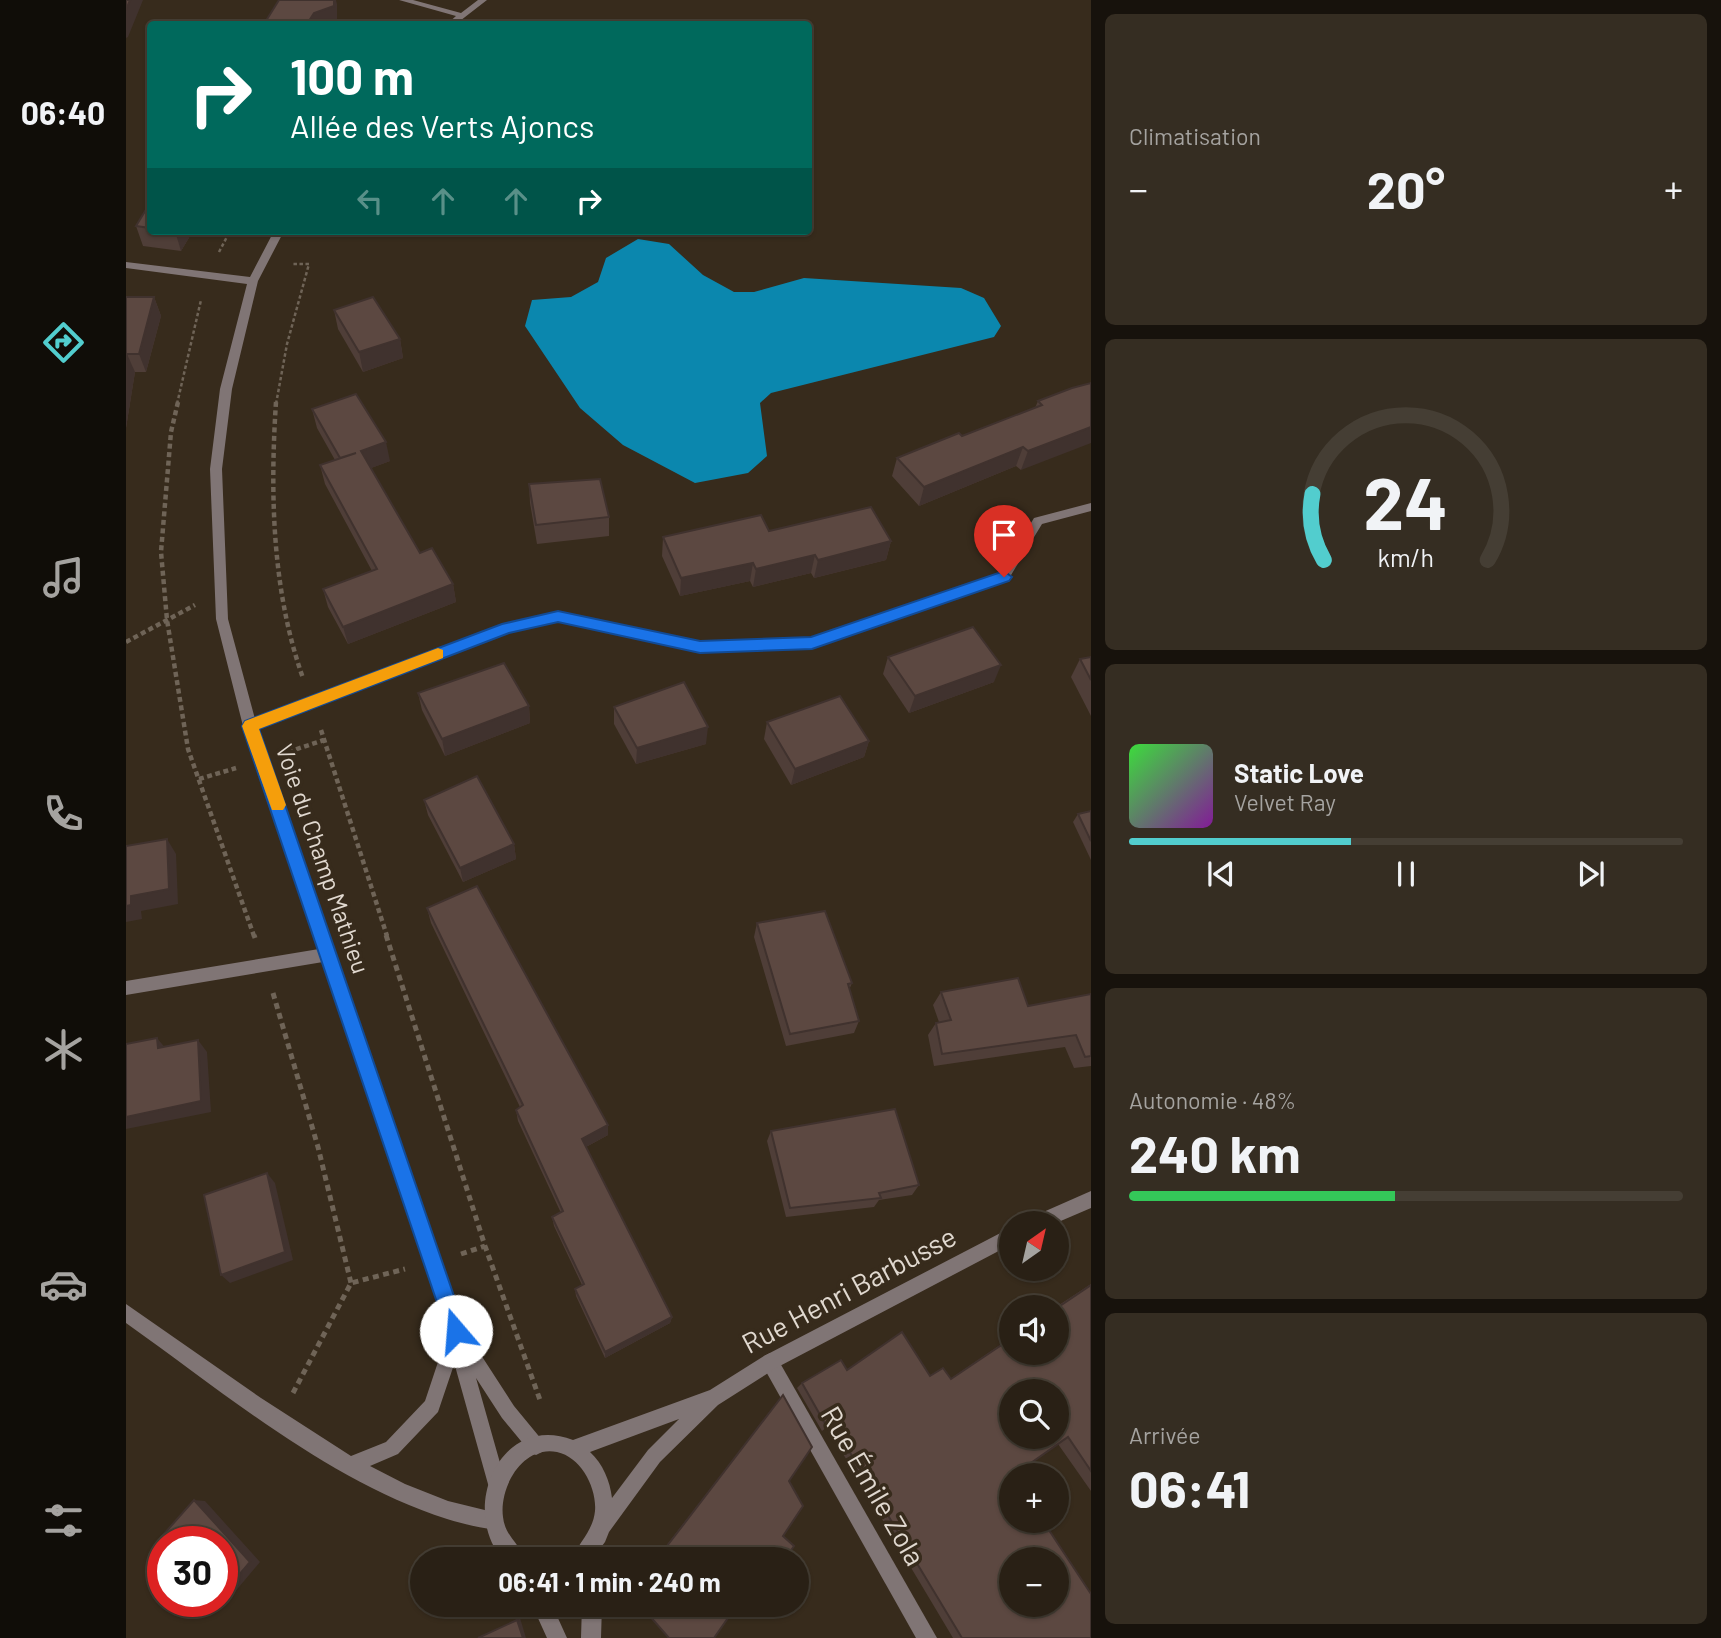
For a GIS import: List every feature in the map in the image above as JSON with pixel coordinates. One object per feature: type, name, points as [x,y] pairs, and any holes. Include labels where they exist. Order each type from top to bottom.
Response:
[{"type":"street","points":[[403,0],[460,16]]},
{"type":"street","points":[[454,21],[483,0]]},
{"type":"street","name":"Voie du Champ Mathieu","points":[[277,235],[253,281],[226,389],[216,469],[222,619],[250,726],[456,1331],[497,1484]]},
{"type":"street","points":[[126,265],[253,281]]},
{"type":"street","points":[[250,726],[507,628],[558,617],[700,647],[812,643],[1004,577],[1038,521],[1091,507]]},
{"type":"street","points":[[126,988],[329,954]]},
{"type":"street","points":[[1064,1211],[1091,1199]]},
{"type":"street","name":"Rue Henri Barbusse","points":[[602,1528],[654,1456],[715,1397],[770,1362],[999,1243]]},
{"type":"street","points":[[126,1312],[279,1419],[351,1465],[424,1504],[494,1521]]},
{"type":"street","points":[[351,1465],[392,1448],[432,1406],[456,1331]]},
{"type":"street","name":"Voie du Champ Mathieu","points":[[456,1331],[508,1412],[536,1446]]},
{"type":"street","name":"Rue Émile Zola","points":[[770,1362],[928,1638]]},
{"type":"street","name":"Rue Henri Barbusse","points":[[536,1446],[564,1446],[715,1397]]},
{"type":"street","points":[[506,1547],[499,1539],[494,1521],[493,1502],[497,1484],[506,1467],[519,1454],[536,1446]]},
{"type":"street","points":[[564,1446],[587,1459],[604,1490],[606,1510],[602,1528],[593,1547]]},
{"type":"street","points":[[548,1617],[558,1638]]},
{"type":"street","points":[[592,1617],[592,1638]]},
{"type":"path","points":[[262,263],[309,264],[290,328],[276,395],[278,578],[289,637],[485,1246],[564,1446]]},
{"type":"path","points":[[126,642],[220,592]]},
{"type":"path","points":[[279,1419],[351,1283],[485,1246]]},
{"type":"water","points":[[638,239],[669,244],[703,275],[734,292],[754,292],[804,278],[961,288],[984,298],[1001,326],[994,337],[771,393],[760,403],[767,456],[748,473],[695,483],[623,445],[580,408],[525,326],[532,300],[571,297],[598,282],[606,258]]},
{"type":"building","points":[[279,0],[334,0],[334,6],[314,13],[309,21],[266,21]]},
{"type":"building","points":[[147,208],[147,228],[136,226]]},
{"type":"building","points":[[126,297],[154,297],[139,354],[127,354],[126,363]]},
{"type":"building","points":[[373,297],[400,339],[359,352],[334,310]]},
{"type":"building","points":[[1091,383],[1091,427],[1028,451],[1023,447],[924,487],[897,458],[959,433],[962,436],[1042,405],[1038,401]]},
{"type":"building","points":[[356,394],[386,442],[361,451],[420,553],[432,548],[453,584],[343,627],[323,589],[377,569],[320,465],[356,453],[340,458],[312,409]]},
{"type":"building","points":[[600,479],[609,517],[536,525],[529,484]]},
{"type":"building","points":[[871,507],[891,541],[818,560],[815,555],[756,569],[753,563],[681,578],[663,537],[761,515],[769,531]]},
{"type":"building","points":[[973,627],[1001,665],[915,696],[888,657]]},
{"type":"building","points":[[1091,657],[1091,680],[1080,659]]},
{"type":"building","points":[[504,663],[529,706],[442,739],[418,693]]},
{"type":"building","points":[[684,682],[708,727],[637,748],[614,707]]},
{"type":"building","points":[[840,696],[869,741],[795,769],[767,722]]},
{"type":"building","points":[[477,776],[514,844],[460,868],[424,800]]},
{"type":"building","points":[[1091,811],[1091,841],[1078,814]]},
{"type":"building","points":[[167,839],[169,889],[131,896],[131,905],[126,906],[126,846]]},
{"type":"building","points":[[477,886],[608,1125],[582,1139],[672,1317],[605,1352],[575,1289],[584,1284],[552,1217],[563,1211],[516,1110],[523,1105],[427,908]]},
{"type":"building","points":[[825,911],[852,983],[848,984],[859,1021],[790,1034],[757,923]]},
{"type":"building","points":[[1018,978],[1028,1006],[1091,994],[1091,1056],[1085,1057],[1076,1035],[942,1054],[936,1023],[951,1020],[941,992]]},
{"type":"building","points":[[157,1038],[158,1048],[198,1040],[201,1101],[126,1117],[126,1044]]},
{"type":"building","points":[[895,1109],[919,1185],[879,1193],[881,1198],[790,1208],[771,1131]]},
{"type":"building","points":[[267,1173],[285,1252],[221,1275],[204,1195]]},
{"type":"building","points":[[1091,1285],[1091,1471],[1069,1438],[1069,1379],[999,1379],[999,1449],[1051,1449],[1031,1463],[999,1463],[999,1533],[1051,1533],[1060,1547],[999,1547],[999,1617],[1069,1617],[1069,1561],[1091,1594],[1091,1638],[962,1638],[831,1421],[827,1427],[802,1383],[841,1360],[847,1370],[902,1332],[930,1376],[943,1368],[951,1379],[999,1347],[999,1365],[1069,1365],[1069,1300]]},
{"type":"building","points":[[783,1395],[812,1447],[789,1481],[803,1506],[783,1536],[793,1547],[666,1547]]},
{"type":"building","points":[[194,1500],[217,1526],[171,1526]]},
{"type":"building","points":[[238,1549],[250,1562],[238,1576]]},
{"type":"building","points":[[651,1617],[729,1617],[714,1638],[669,1638]]},
{"type":"building","points":[[517,1620],[523,1638],[478,1638]]},
{"type":"slow traffic","points":[[278,805],[250,726],[438,654]]},
{"type":"route","points":[[456,1331],[411,1192],[250,726],[507,628],[558,617],[700,647],[812,643],[1004,577]]}]
